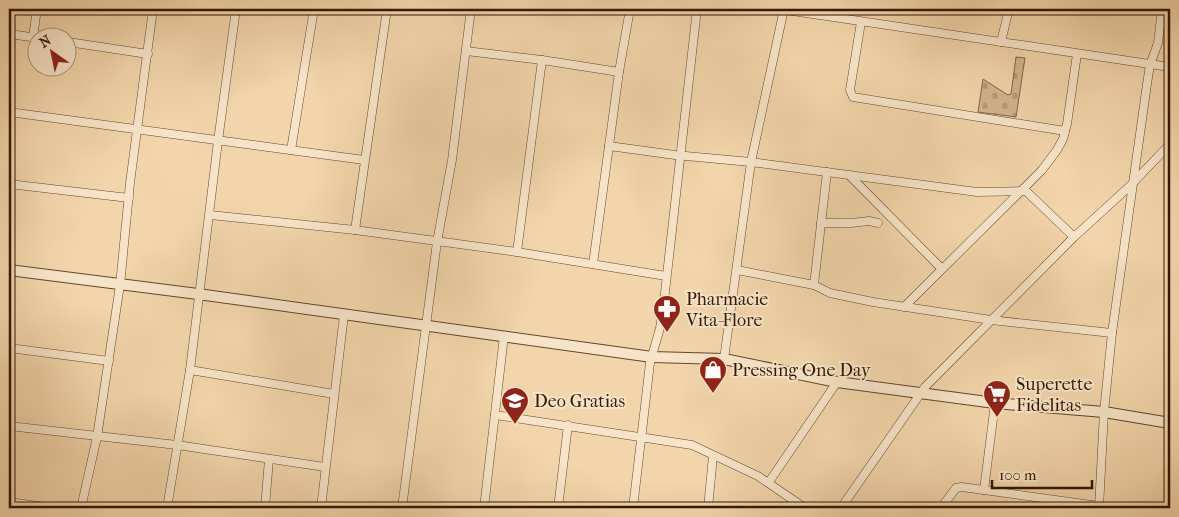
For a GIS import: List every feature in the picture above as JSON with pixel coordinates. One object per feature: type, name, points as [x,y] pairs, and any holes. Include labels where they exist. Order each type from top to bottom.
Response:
[{"type":"street","points":[[36,28],[37,9]]},
{"type":"street","points":[[81,508],[97,437],[120,285],[137,130],[153,9]]},
{"type":"street","points":[[167,508],[190,370],[198,294],[236,9]]},
{"type":"street","points":[[291,150],[314,9]]},
{"type":"street","points":[[355,230],[387,9]]},
{"type":"street","points":[[402,508],[437,242],[452,160],[471,9]]},
{"type":"street","points":[[593,264],[608,146],[630,9]]},
{"type":"street","points":[[633,508],[652,357],[660,328],[682,155],[697,9]]},
{"type":"street","points":[[779,9],[1170,67]]},
{"type":"street","points":[[724,359],[751,162],[784,9]]},
{"type":"street","points":[[1002,42],[1009,9]]},
{"type":"street","points":[[941,508],[956,488],[962,487],[1099,507],[1104,412],[1112,333],[1131,185],[1150,65],[1158,43],[1162,9]]},
{"type":"street","points":[[861,22],[850,90],[853,97],[1065,131]]},
{"type":"street","points":[[9,34],[28,36]]},
{"type":"street","points":[[78,44],[148,54]]},
{"type":"street","points":[[466,51],[619,72]]},
{"type":"street","points":[[904,307],[1042,170],[1057,150],[1065,131],[1077,54]]},
{"type":"street","points":[[516,252],[542,60]]},
{"type":"street","points":[[9,112],[364,160]]},
{"type":"street","points":[[841,508],[921,393],[1074,237],[1131,185],[1170,144]]},
{"type":"street","points":[[608,146],[751,162],[977,192],[1022,190],[1029,192],[1074,237]]},
{"type":"street","points":[[814,285],[827,172]]},
{"type":"street","points":[[849,175],[942,269]]},
{"type":"street","points":[[9,184],[129,198]]},
{"type":"street","points":[[210,214],[355,230],[516,252],[666,276]]},
{"type":"street","points":[[821,222],[851,223],[869,221],[878,223]]},
{"type":"street","points":[[9,270],[198,294],[652,357],[724,359],[837,382],[995,403],[1104,412],[1170,423]]},
{"type":"street","points":[[737,270],[814,285],[830,293],[904,307],[991,320],[1112,333]]},
{"type":"street","points":[[321,508],[344,314]]},
{"type":"street","points":[[484,508],[504,336]]},
{"type":"street","points":[[9,348],[109,361]]},
{"type":"street","points":[[190,370],[334,394]]},
{"type":"street","points":[[769,482],[837,382]]},
{"type":"street","points":[[984,490],[995,403]]},
{"type":"street","points":[[495,415],[692,445],[769,482],[805,508]]},
{"type":"street","points":[[558,508],[568,425]]},
{"type":"street","points":[[9,426],[177,445],[325,467]]},
{"type":"street","points":[[708,508],[713,456]]},
{"type":"street","points":[[265,508],[269,459]]},
{"type":"street","points":[[9,502],[52,508]]},
{"type":"green space","points":[[1016,57],[1025,58],[1016,117],[978,112],[983,79],[1008,95],[1011,94]]},
{"type":"place","name":"Pharmacie Vita-Flore","points":[[667,333]]},
{"type":"place","name":"Pressing One Day","points":[[713,394]]},
{"type":"place","name":"Superette Fidelitas","points":[[997,418]]},
{"type":"place","name":"Deo Gratias","points":[[515,425]]}]
